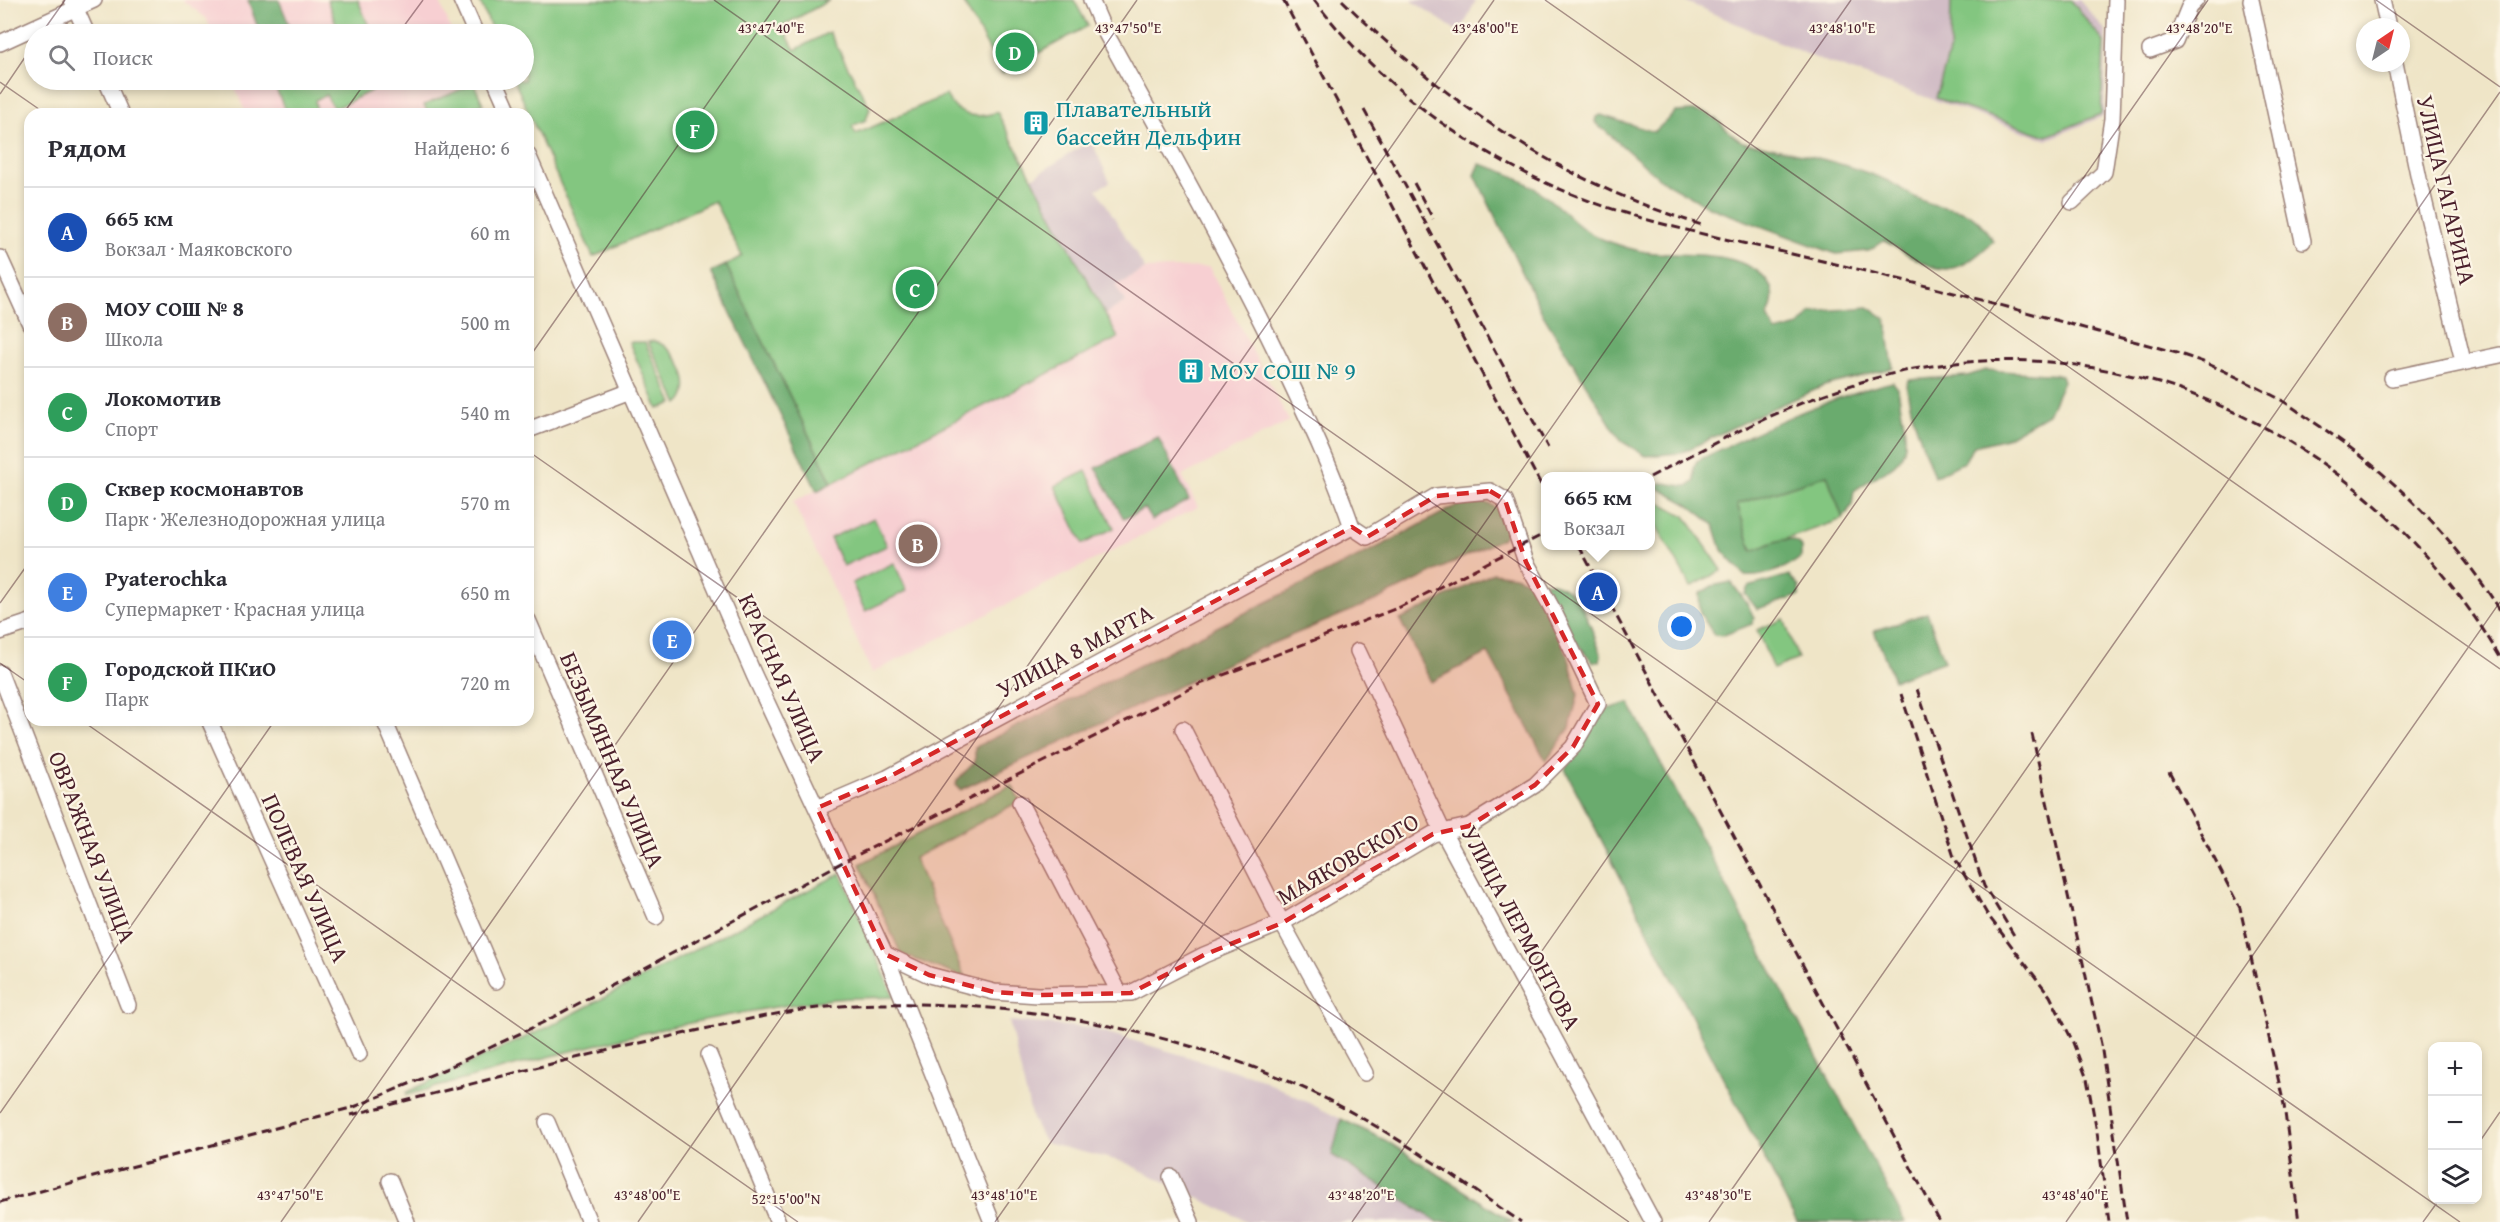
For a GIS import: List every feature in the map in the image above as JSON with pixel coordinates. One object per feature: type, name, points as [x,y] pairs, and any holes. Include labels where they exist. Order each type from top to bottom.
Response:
[{"type":"street","points":[[36,24],[74,4],[94,0]]},
{"type":"street","points":[[461,0],[472,24]]},
{"type":"street","points":[[1091,0],[1103,28],[1245,288],[1309,422],[1352,527]]},
{"type":"street","points":[[2072,202],[2104,172],[2112,113],[2116,0]]},
{"type":"street","points":[[2150,50],[2175,40],[2189,7],[2196,0]]},
{"type":"street","points":[[2251,0],[2302,240]]},
{"type":"street","points":[[2382,0],[2386,18]]},
{"type":"street","points":[[74,4],[83,24]]},
{"type":"street","points":[[0,43],[24,30]]},
{"type":"street","name":"УЛИЦА ГАГАРИНА","points":[[2397,72],[2419,179],[2463,361]]},
{"type":"street","points":[[110,90],[118,108]]},
{"type":"street","points":[[499,90],[507,108]]},
{"type":"street","name":"КРАСНАЯ УЛИЦА","points":[[534,169],[754,675],[885,954],[992,1222]]},
{"type":"street","points":[[0,258],[24,311]]},
{"type":"street","points":[[2392,378],[2463,361],[2500,355]]},
{"type":"street","points":[[534,428],[631,391]]},
{"type":"street","name":"МАЯКОВСКОГО","points":[[885,954],[929,975],[994,992],[1038,995],[1131,993],[1204,955],[1282,923],[1433,834],[1469,826],[1535,785],[1573,747],[1598,704],[1553,610],[1526,562],[1505,501],[1490,490],[1436,496],[1367,537],[1352,527]]},
{"type":"street","name":"УЛИЦА 8 МАРТА","points":[[817,808],[886,778],[1352,527]]},
{"type":"street","points":[[0,632],[24,624]]},
{"type":"street","name":"БЕЗЫМЯННАЯ УЛИЦА","points":[[534,634],[656,917]]},
{"type":"street","name":"УЛИЦА ЛЕРМОНТОВА","points":[[1358,651],[1443,832],[1653,1222]]},
{"type":"street","name":"ОВРАЖНАЯ УЛИЦА","points":[[0,673],[128,1005]]},
{"type":"street","name":"ПОЛЕВАЯ УЛИЦА","points":[[212,726],[359,1054]]},
{"type":"street","points":[[387,726],[496,981]]},
{"type":"street","points":[[1183,729],[1282,923],[1365,1072]]},
{"type":"street","points":[[1020,803],[1120,994]]},
{"type":"street","points":[[709,1055],[778,1222]]},
{"type":"street","points":[[547,1122],[589,1222]]},
{"type":"street","points":[[1172,1177],[1191,1222]]},
{"type":"street","points":[[390,1181],[407,1222]]},
{"type":"highlighted area","points":[[1490,491],[1505,500],[1526,562],[1598,704],[1573,747],[1535,785],[1469,826],[1433,834],[1282,923],[1204,955],[1131,993],[1038,995],[994,992],[929,975],[885,954],[817,808],[887,778],[1352,527],[1367,537],[1436,496]]},
{"type":"shaded area","points":[[182,0],[439,0],[449,24],[209,24],[206,18]]},
{"type":"shaded area","points":[[1411,0],[1476,0],[1460,33]]},
{"type":"shaded area","points":[[1682,0],[2079,0],[2106,31],[2104,116],[2047,140],[1818,59]]},
{"type":"shaded area","points":[[236,90],[476,90],[484,108],[244,108]]},
{"type":"shaded area","points":[[1091,140],[1110,182],[1097,189],[1145,269],[1115,285],[1125,302],[1105,314],[1032,178]]},
{"type":"shaded area","points":[[1209,267],[1289,421],[1182,476],[1198,507],[872,673],[793,502],[1118,338],[1105,314],[1125,302],[1115,285],[1145,269]]},
{"type":"shaded area","points":[[1009,1021],[1091,1028],[1259,1078],[1341,1119],[1332,1155],[1438,1222],[1248,1222],[1124,1162],[1045,1143],[1032,1119]]},
{"type":"green space","points":[[248,0],[279,0],[289,24],[256,24]]},
{"type":"green space","points":[[327,0],[358,0],[368,24],[336,24]]},
{"type":"green space","points":[[479,0],[830,0],[782,26],[795,50],[829,32],[870,108],[866,120],[852,126],[856,134],[946,95],[955,108],[967,114],[982,116],[997,112],[1118,338],[832,483],[726,265],[742,256],[714,201],[593,257],[534,125],[534,108],[526,108],[518,90],[534,90],[534,24],[490,24]]},
{"type":"green space","points":[[962,0],[1074,0],[1088,26],[1002,73]]},
{"type":"green space","points":[[1951,0],[2071,0],[2104,42],[2101,114],[2047,136],[1936,98],[1950,49]]},
{"type":"green space","points":[[276,90],[373,90],[336,108],[333,108],[326,95],[315,100],[316,108],[284,108]]},
{"type":"green space","points":[[460,90],[477,90],[483,104],[473,108],[425,108],[424,105]]},
{"type":"green space","points":[[1692,111],[1710,115],[1742,141],[1851,167],[1886,180],[1921,200],[1960,210],[1976,219],[1993,241],[1977,256],[1951,269],[1928,265],[1884,241],[1869,251],[1836,254],[1709,207],[1661,180],[1595,122],[1596,117],[1601,115],[1654,132],[1676,112]]},
{"type":"green space","points":[[1480,164],[1529,185],[1594,236],[1646,252],[1730,259],[1757,271],[1767,281],[1772,292],[1772,304],[1767,317],[1776,332],[1799,326],[1812,312],[1868,307],[1886,319],[1893,368],[1824,386],[1762,413],[1681,453],[1646,456],[1621,441],[1543,315],[1475,175]]},
{"type":"green space","points":[[726,265],[832,483],[817,491],[711,272]]},
{"type":"green space","points":[[654,341],[662,344],[677,359],[686,378],[684,397],[678,404],[648,342]]},
{"type":"green space","points":[[629,342],[645,342],[673,403],[658,409]]},
{"type":"green space","points":[[1986,370],[2061,375],[2063,381],[2048,414],[2006,438],[1974,446],[1964,462],[1934,477],[1912,412],[1907,387],[1908,380],[1967,376]]},
{"type":"green space","points":[[1893,382],[1899,393],[1905,432],[1902,455],[1889,469],[1854,491],[1852,505],[1843,519],[1827,475],[1737,504],[1752,551],[1783,540],[1795,541],[1801,545],[1801,557],[1782,568],[1767,574],[1745,576],[1722,550],[1714,525],[1689,505],[1658,488],[1660,483],[1689,486],[1694,481],[1694,466],[1697,461],[1817,406]]},
{"type":"green space","points":[[1158,437],[1189,500],[1152,520],[1145,508],[1124,519],[1096,468]]},
{"type":"green space","points":[[1086,471],[1114,528],[1083,544],[1055,486]]},
{"type":"green space","points":[[1827,475],[1843,519],[1752,551],[1737,504]]},
{"type":"green space","points":[[1655,500],[1685,516],[1722,570],[1691,587],[1655,523]]},
{"type":"green space","points":[[1480,502],[1495,507],[1504,517],[1508,527],[1503,538],[1377,600],[1249,653],[960,790],[956,786],[957,780],[975,762],[975,747],[1392,540],[1459,504]]},
{"type":"green space","points":[[874,518],[887,546],[843,566],[830,538]]},
{"type":"green space","points":[[894,563],[907,591],[865,611],[852,583]]},
{"type":"green space","points":[[1493,573],[1515,576],[1530,582],[1568,655],[1578,695],[1570,728],[1546,761],[1488,653],[1431,682],[1400,620]]},
{"type":"green space","points":[[1789,575],[1799,587],[1799,596],[1757,609],[1745,594],[1748,587]]},
{"type":"green space","points":[[1544,582],[1557,584],[1567,589],[1575,598],[1593,631],[1601,654],[1600,661],[1593,662],[1569,634]]},
{"type":"green space","points":[[1731,582],[1748,605],[1754,618],[1752,624],[1722,636],[1714,635],[1700,613],[1699,594],[1712,586]]},
{"type":"green space","points":[[1927,613],[1945,661],[1894,680],[1874,631]]},
{"type":"green space","points":[[1784,619],[1798,659],[1773,669],[1757,630]]},
{"type":"green space","points":[[1629,703],[1905,1222],[1797,1222],[1565,769],[1601,711]]},
{"type":"green space","points":[[1012,785],[1020,801],[914,858],[965,978],[901,954],[860,864]]},
{"type":"green space","points":[[841,873],[894,997],[834,999],[720,1017],[615,1040],[407,1095],[407,1092],[548,1027]]},
{"type":"green space","points":[[1341,1119],[1385,1140],[1513,1222],[1438,1222],[1332,1155]]},
{"type":"railway","points":[[1283,0],[1541,485]]},
{"type":"railway","points":[[1314,0],[1379,72],[1415,103],[1495,157],[1582,198],[1670,226],[1902,280],[2156,347],[2203,362],[2255,386],[2287,404],[2340,440],[2392,482],[2461,555],[2500,610]]},
{"type":"railway","points":[[1342,0],[1423,73],[1465,106],[1508,135],[1600,186],[1702,225]]},
{"type":"railway","points":[[1364,110],[1548,448]]},
{"type":"railway","points":[[1414,183],[1433,219]]},
{"type":"railway","points":[[1655,474],[1744,428],[1808,400],[1875,378],[1909,370],[1998,360],[2085,366],[2169,386],[2249,419],[2323,464],[2391,519],[2450,584],[2500,657]]},
{"type":"railway","points":[[0,1202],[354,1107],[445,1069],[542,1023],[843,862],[1200,684],[1400,607],[1541,536]]},
{"type":"railway","points":[[1581,550],[1940,1222]]},
{"type":"railway","points":[[1917,689],[1984,886],[2015,937]]},
{"type":"railway","points":[[1901,694],[1954,857],[1987,914],[2050,996],[2072,1040],[2087,1079],[2097,1132],[2109,1222]]},
{"type":"railway","points":[[2032,734],[2101,1044],[2127,1222]]},
{"type":"railway","points":[[2169,772],[2240,908],[2284,1105],[2299,1222]]},
{"type":"railway","points":[[351,1115],[585,1056],[791,1012],[868,1004],[929,1004],[991,1008],[1115,1027],[1233,1060],[1288,1081],[1379,1128],[1521,1222]]},
{"type":"place","name":"Сквер космонавтов","points":[[1015,52]]},
{"type":"place","name":"Плавательный бассейн Дельфин","points":[[1036,123]]},
{"type":"place","name":"Городской ПКиО","points":[[695,130]]},
{"type":"place","name":"Локомотив","points":[[915,289]]},
{"type":"place","name":"МОУ СОШ № 9","points":[[1191,371]]},
{"type":"place","name":"МОУ СОШ № 8","points":[[918,544]]},
{"type":"place","name":"665 км","points":[[1598,592]]},
{"type":"place","name":"Pyaterochka","points":[[672,640]]}]
